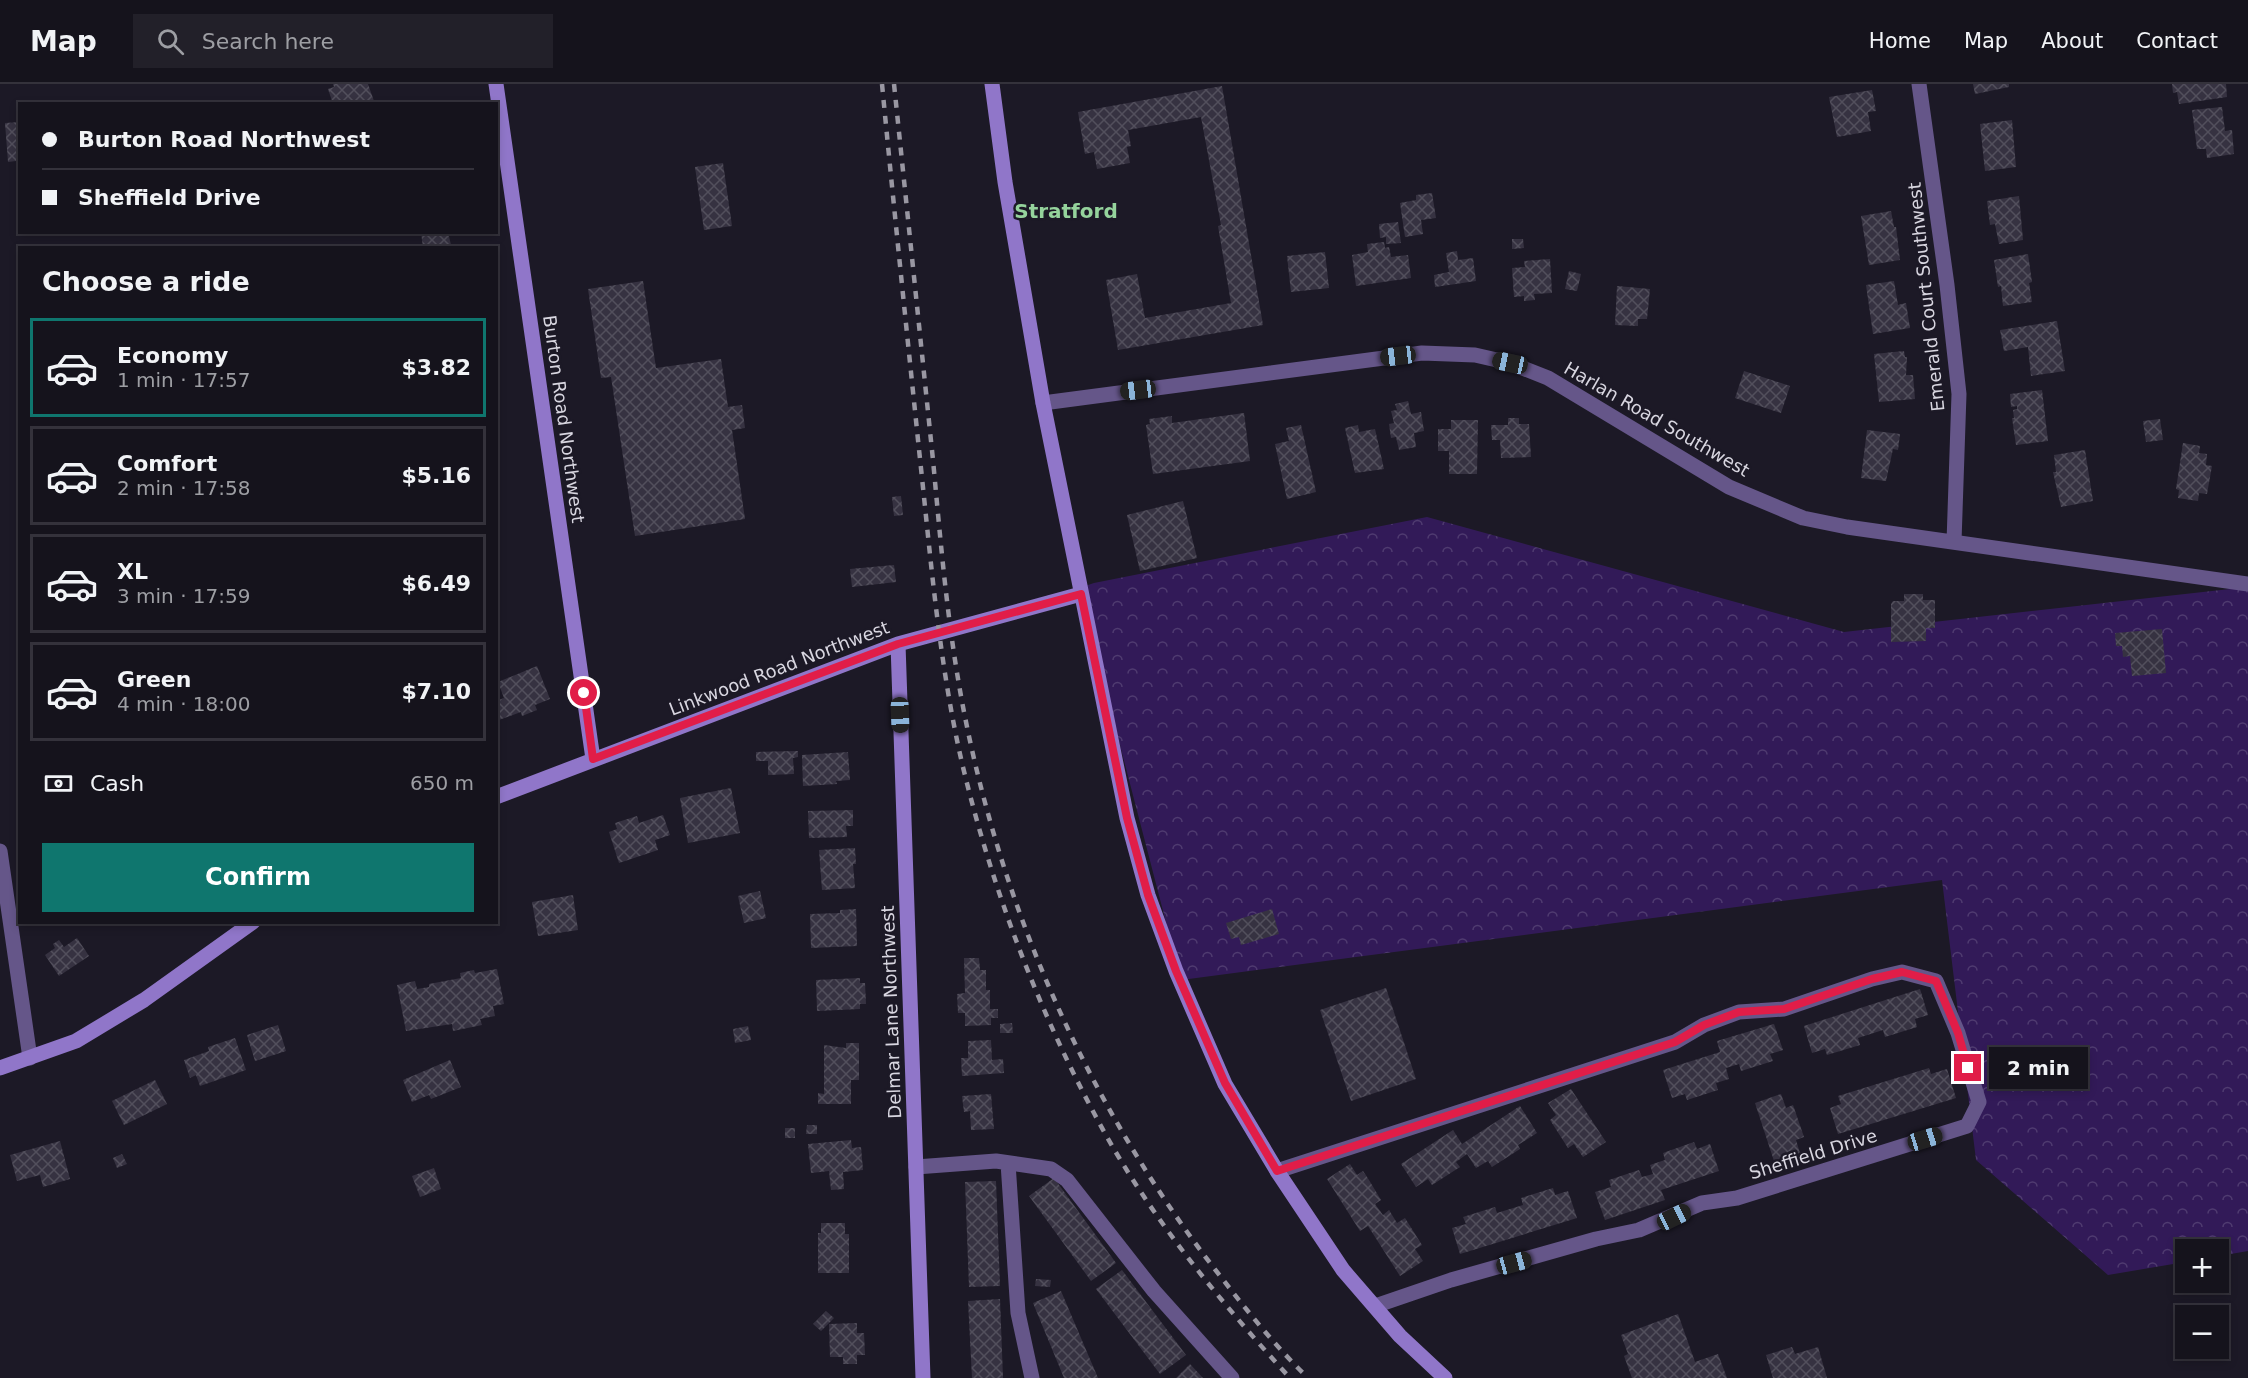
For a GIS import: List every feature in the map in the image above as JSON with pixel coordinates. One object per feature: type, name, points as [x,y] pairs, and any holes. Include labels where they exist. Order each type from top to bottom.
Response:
[{"type":"street","name":"Burton Road Northwest","points":[[496,84],[593,759]]},
{"type":"street","points":[[992,84],[1005,183],[1043,403],[1127,818],[1148,895],[1176,971],[1225,1083],[1277,1171],[1343,1270],[1400,1336],[1445,1378]]},
{"type":"street","name":"Emerald Court Southwest","points":[[1919,84],[1947,285],[1959,394],[1954,542]]},
{"type":"street","name":"Harlan Road Southwest","points":[[1043,403],[1422,353],[1474,355],[1510,363],[1548,378],[1729,487],[1803,518],[1847,527],[2248,584]]},
{"type":"street","name":"Linkwood Road Northwest","points":[[498,795],[898,644],[1081,594]]},
{"type":"street","name":"Delmar Lane Northwest","points":[[898,644],[923,1378]]},
{"type":"street","points":[[0,851],[30,1058]]},
{"type":"street","points":[[0,1068],[76,1041],[144,1000],[250,924]]},
{"type":"street","name":"Sheffield Drive","points":[[1277,1171],[1675,1042],[1704,1025],[1739,1012],[1784,1009],[1872,979],[1902,972],[1936,981],[1958,1033],[1979,1102],[1967,1126],[1737,1198],[1702,1203],[1639,1230],[1596,1239],[1451,1280],[1375,1306]]},
{"type":"street","points":[[916,1167],[996,1161],[1051,1169],[1067,1180],[1154,1291],[1232,1378]]},
{"type":"street","points":[[1008,1163],[1018,1313],[1032,1378]]},
{"type":"green space","points":[[1427,517],[1844,632],[2248,587],[2248,1251],[2229,1254],[2229,1239],[2175,1239],[2175,1264],[2108,1275],[1976,1160],[1942,880],[1181,980],[1082,587]]},
{"type":"building","points":[[333,84],[368,84],[374,102],[332,102],[328,89],[334,87]]},
{"type":"building","points":[[1973,84],[2009,84],[2009,87],[1975,94]]},
{"type":"building","points":[[2172,84],[2226,84],[2227,97],[2179,104],[2177,92],[2173,93]]},
{"type":"building","points":[[1222,86],[1263,325],[1118,350],[1106,280],[1137,274],[1145,318],[1231,303],[1218,226],[1221,225],[1201,117],[1128,130],[1131,146],[1127,147],[1130,163],[1097,169],[1094,152],[1085,154],[1078,112]]},
{"type":"building","points":[[1872,90],[1876,111],[1868,112],[1871,131],[1837,137],[1829,97]]},
{"type":"building","points":[[2222,107],[2225,131],[2232,130],[2234,154],[2207,158],[2206,149],[2197,149],[2192,110]]},
{"type":"building","points":[[2012,120],[2016,167],[1985,171],[1980,124]]},
{"type":"building","points":[[18,122],[18,183],[16,161],[8,162],[5,123]]},
{"type":"building","points":[[723,163],[732,226],[704,230],[695,167]]},
{"type":"building","points":[[1432,193],[1436,218],[1421,220],[1423,234],[1405,237],[1400,203],[1416,200],[1416,195]]},
{"type":"building","points":[[2019,196],[2023,240],[1999,244],[1995,224],[1990,225],[1987,201]]},
{"type":"building","points":[[1891,211],[1894,227],[1896,227],[1900,260],[1869,265],[1861,216]]},
{"type":"building","points":[[1398,222],[1401,243],[1386,244],[1386,237],[1380,238],[1379,224]]},
{"type":"building","points":[[421,234],[448,234],[451,245],[423,246]]},
{"type":"building","points":[[1512,239],[1523,239],[1524,248],[1512,249]]},
{"type":"building","points":[[1384,242],[1385,248],[1389,247],[1391,257],[1408,255],[1411,278],[1356,286],[1352,255],[1368,252],[1367,244]]},
{"type":"building","points":[[1457,251],[1458,260],[1473,258],[1476,281],[1435,287],[1434,275],[1449,272],[1446,253]]},
{"type":"building","points":[[1325,252],[1329,288],[1291,292],[1287,256]]},
{"type":"building","points":[[2028,254],[2032,302],[2003,306],[2001,286],[1998,287],[1994,260]]},
{"type":"building","points":[[1550,259],[1552,293],[1534,294],[1535,300],[1524,301],[1524,296],[1514,297],[1512,268],[1525,267],[1524,261]]},
{"type":"building","points":[[1569,271],[1581,274],[1577,291],[1565,289]]},
{"type":"building","points":[[643,281],[656,368],[721,359],[728,407],[742,405],[745,428],[732,430],[745,519],[635,536],[611,377],[601,378],[588,289]]},
{"type":"building","points":[[1894,281],[1898,305],[1906,303],[1910,328],[1873,334],[1866,285]]},
{"type":"building","points":[[1617,286],[1650,289],[1647,319],[1638,319],[1638,326],[1615,325]]},
{"type":"building","points":[[2057,321],[2065,371],[2031,376],[2028,347],[2004,351],[2000,330]]},
{"type":"building","points":[[1904,351],[1907,357],[1906,375],[1913,375],[1915,399],[1879,402],[1874,354]]},
{"type":"building","points":[[1744,371],[1790,386],[1781,413],[1735,398]]},
{"type":"building","points":[[2042,390],[2048,441],[2016,445],[2012,418],[2014,418],[2013,410],[2017,409],[2017,406],[2011,407],[2010,394]]},
{"type":"building","points":[[1408,401],[1411,414],[1421,412],[1424,431],[1414,433],[1416,447],[1399,450],[1396,437],[1391,438],[1389,424],[1394,423],[1391,411],[1397,410],[1395,404]]},
{"type":"building","points":[[1244,413],[1250,461],[1153,474],[1146,425],[1150,424],[1149,419],[1172,416],[1172,423]]},
{"type":"building","points":[[1508,418],[1519,418],[1519,424],[1529,424],[1531,457],[1501,458],[1500,440],[1492,440],[1491,425],[1508,425]]},
{"type":"building","points":[[2160,419],[2163,440],[2146,442],[2143,421]]},
{"type":"building","points":[[1451,420],[1478,420],[1477,474],[1449,474],[1449,451],[1438,451],[1438,429],[1451,429]]},
{"type":"building","points":[[1301,425],[1316,492],[1287,499],[1275,444],[1289,441],[1286,428]]},
{"type":"building","points":[[1358,425],[1359,432],[1375,429],[1384,469],[1355,473],[1345,428]]},
{"type":"building","points":[[1867,430],[1900,434],[1898,450],[1893,449],[1886,481],[1861,478]]},
{"type":"building","points":[[2183,443],[2200,446],[2199,453],[2207,454],[2206,465],[2212,466],[2207,494],[2199,493],[2198,501],[2178,498],[2179,490],[2176,489]]},
{"type":"building","points":[[2085,450],[2093,501],[2061,507],[2053,472],[2056,472],[2054,455]]},
{"type":"building","points":[[901,496],[903,515],[894,516],[892,497]]},
{"type":"building","points":[[1183,501],[1197,558],[1140,571],[1127,515]]},
{"type":"building","points":[[894,565],[896,582],[852,587],[850,569]]},
{"type":"building","points":[[1904,594],[1923,594],[1923,600],[1935,600],[1935,628],[1926,628],[1926,641],[1891,642],[1891,604],[1893,601],[1904,601]]},
{"type":"building","points":[[2162,629],[2166,673],[2132,676],[2130,656],[2123,657],[2122,646],[2116,646],[2115,633]]},
{"type":"building","points":[[537,666],[550,699],[535,705],[537,710],[522,716],[521,712],[498,720],[498,700],[504,698],[498,682]]},
{"type":"building","points":[[798,751],[798,757],[793,758],[794,774],[768,775],[768,761],[756,761],[756,752]]},
{"type":"building","points":[[848,752],[850,780],[836,781],[837,784],[803,786],[802,755]]},
{"type":"building","points":[[731,788],[740,833],[688,843],[680,798]]},
{"type":"building","points":[[853,810],[853,826],[846,826],[847,837],[809,838],[808,811]]},
{"type":"building","points":[[663,815],[670,835],[655,840],[658,850],[619,863],[609,832],[617,829],[615,823],[637,816],[639,823]]},
{"type":"building","points":[[855,848],[856,864],[853,864],[855,888],[822,890],[819,850]]},
{"type":"building","points":[[760,891],[766,918],[744,923],[738,896]]},
{"type":"building","points":[[573,895],[578,930],[538,936],[532,902]]},
{"type":"building","points":[[856,909],[857,946],[811,948],[810,914],[840,913],[840,910]]},
{"type":"building","points":[[1272,909],[1279,934],[1241,945],[1239,937],[1231,939],[1226,923]]},
{"type":"building","points":[[77,938],[89,956],[59,976],[45,955],[55,948],[53,944],[59,940],[64,947]]},
{"type":"building","points":[[964,958],[979,958],[980,970],[986,970],[986,990],[990,990],[990,1009],[998,1009],[998,1018],[991,1018],[991,1025],[965,1026],[965,1013],[958,1013],[957,994],[965,993]]},
{"type":"building","points":[[497,969],[504,1004],[493,1006],[495,1016],[480,1019],[482,1025],[453,1031],[452,1024],[406,1031],[397,985],[415,981],[417,989],[429,987],[429,984],[461,978],[460,973]]},
{"type":"building","points":[[860,978],[860,983],[865,983],[866,1004],[860,1004],[860,1009],[817,1011],[816,980]]},
{"type":"building","points":[[1386,988],[1416,1079],[1351,1101],[1320,1010]]},
{"type":"building","points":[[1920,989],[1928,1015],[1915,1019],[1917,1027],[1885,1037],[1883,1030],[1858,1038],[1860,1045],[1827,1055],[1825,1049],[1812,1053],[1804,1026]]},
{"type":"building","points":[[1012,1023],[1013,1033],[1000,1033],[1000,1024]]},
{"type":"building","points":[[1774,1024],[1783,1050],[1770,1054],[1773,1061],[1741,1071],[1739,1064],[1726,1068],[1729,1079],[1716,1083],[1718,1090],[1687,1100],[1685,1094],[1672,1098],[1663,1070],[1720,1052],[1717,1041]]},
{"type":"building","points":[[278,1025],[286,1051],[255,1061],[247,1035]]},
{"type":"building","points":[[748,1026],[751,1040],[735,1043],[733,1029]]},
{"type":"building","points":[[235,1038],[246,1070],[200,1086],[196,1075],[190,1078],[184,1060],[209,1051],[208,1047]]},
{"type":"building","points":[[991,1040],[992,1060],[1003,1059],[1004,1073],[962,1076],[961,1058],[968,1058],[968,1041]]},
{"type":"building","points":[[846,1043],[859,1043],[859,1080],[851,1080],[851,1104],[818,1104],[818,1093],[824,1094],[824,1045],[846,1048]]},
{"type":"building","points":[[450,1060],[461,1087],[431,1099],[429,1095],[412,1102],[403,1080]]},
{"type":"building","points":[[1929,1068],[1931,1074],[1947,1069],[1956,1098],[1838,1134],[1830,1108],[1841,1104],[1838,1096]]},
{"type":"building","points":[[155,1080],[167,1104],[124,1125],[112,1101]]},
{"type":"building","points":[[1571,1089],[1606,1142],[1583,1157],[1574,1144],[1568,1148],[1550,1120],[1556,1115],[1548,1103]]},
{"type":"building","points":[[991,1094],[994,1129],[971,1130],[970,1111],[964,1112],[962,1096]]},
{"type":"building","points":[[1781,1094],[1786,1108],[1793,1105],[1804,1137],[1796,1140],[1800,1153],[1774,1161],[1755,1103]]},
{"type":"building","points":[[1520,1106],[1537,1133],[1518,1145],[1520,1149],[1492,1167],[1488,1161],[1476,1168],[1467,1154],[1456,1162],[1460,1167],[1432,1185],[1428,1179],[1416,1187],[1401,1164],[1453,1130],[1462,1144]]},
{"type":"building","points":[[807,1125],[817,1125],[817,1134],[806,1134]]},
{"type":"building","points":[[785,1128],[795,1128],[795,1138],[785,1138]]},
{"type":"building","points":[[851,1140],[852,1148],[861,1147],[863,1170],[843,1172],[844,1189],[831,1190],[829,1171],[811,1173],[808,1144]]},
{"type":"building","points":[[60,1141],[70,1179],[43,1187],[40,1175],[17,1181],[10,1155]]},
{"type":"building","points":[[1694,1142],[1697,1149],[1710,1144],[1719,1171],[1661,1190],[1665,1200],[1605,1220],[1595,1192],[1611,1187],[1609,1180],[1639,1170],[1642,1177],[1653,1174],[1650,1165],[1665,1160],[1663,1153]]},
{"type":"building","points":[[122,1154],[127,1164],[117,1168],[113,1158]]},
{"type":"building","points":[[1350,1164],[1357,1175],[1363,1171],[1369,1180],[1381,1200],[1375,1204],[1383,1215],[1389,1210],[1397,1223],[1405,1218],[1422,1245],[1415,1249],[1423,1261],[1400,1276],[1368,1226],[1360,1231],[1327,1179]]},
{"type":"building","points":[[434,1168],[441,1189],[420,1197],[412,1176]]},
{"type":"building","points":[[1054,1178],[1116,1263],[1091,1281],[1029,1196]]},
{"type":"building","points":[[996,1181],[1000,1286],[969,1287],[965,1182]]},
{"type":"building","points":[[1553,1188],[1555,1195],[1568,1191],[1577,1218],[1460,1254],[1452,1228],[1466,1224],[1463,1217],[1495,1207],[1497,1213],[1523,1205],[1521,1198]]},
{"type":"building","points":[[821,1223],[845,1223],[845,1234],[849,1234],[849,1273],[818,1273],[818,1233],[821,1233]]},
{"type":"building","points":[[1122,1270],[1186,1355],[1160,1374],[1096,1289]]},
{"type":"building","points":[[1036,1279],[1051,1280],[1050,1287],[1035,1286]]},
{"type":"building","points":[[1061,1291],[1098,1378],[1064,1378],[1033,1303]]},
{"type":"building","points":[[1000,1299],[1003,1378],[972,1378],[968,1301]]},
{"type":"building","points":[[826,1311],[834,1318],[821,1331],[813,1324]]},
{"type":"building","points":[[1678,1314],[1695,1362],[1718,1354],[1727,1378],[1632,1378],[1624,1356],[1628,1354],[1621,1335]]},
{"type":"building","points":[[857,1323],[857,1333],[864,1333],[865,1355],[857,1355],[857,1364],[843,1364],[843,1357],[830,1357],[829,1324]]},
{"type":"building","points":[[1792,1347],[1795,1354],[1818,1347],[1827,1378],[1773,1378],[1766,1355]]},
{"type":"building","points":[[1190,1364],[1203,1378],[1176,1378]]},
{"type":"railway","points":[[882,84],[936,612],[947,688],[962,763],[1001,899],[1053,1031],[1115,1151],[1184,1253],[1290,1378]]},
{"type":"railway","points":[[894,84],[942,557],[954,653],[965,717],[1002,861],[1026,931],[1055,1000],[1086,1066],[1122,1131],[1161,1194],[1204,1255],[1267,1334],[1308,1378]]},
{"type":"district","name":"Stratford","points":[[1066,211]]},
{"type":"route","points":[[584,693],[593,759],[898,644],[1081,594],[1127,818],[1148,895],[1176,971],[1225,1083],[1277,1171],[1675,1042],[1704,1025],[1739,1012],[1784,1009],[1872,979],[1902,972],[1936,981],[1958,1033],[1968,1068]]}]
